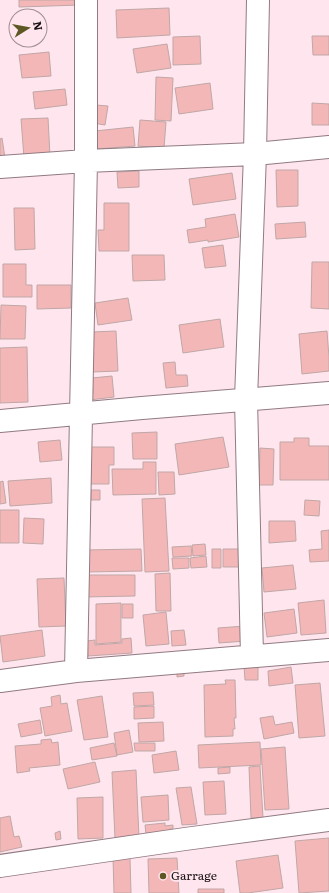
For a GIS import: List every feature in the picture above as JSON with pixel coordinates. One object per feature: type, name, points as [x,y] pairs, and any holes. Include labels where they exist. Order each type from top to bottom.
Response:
[{"type":"street","points":[[76,671],[86,161],[86,0]]},
{"type":"street","points":[[252,656],[246,399],[255,154],[258,0]]},
{"type":"street","points":[[0,167],[86,161],[255,154],[329,147]]},
{"type":"street","points":[[0,421],[329,392]]},
{"type":"street","points":[[0,681],[76,671],[329,650]]},
{"type":"street","points":[[0,866],[329,820]]},
{"type":"building","points":[[19,0],[80,0],[80,5],[19,7]]},
{"type":"building","points":[[169,8],[170,35],[117,38],[116,10]]},
{"type":"building","points":[[200,36],[201,64],[173,65],[173,37]]},
{"type":"building","points":[[312,36],[329,36],[329,55],[313,55]]},
{"type":"building","points":[[167,44],[171,68],[137,73],[133,49]]},
{"type":"building","points":[[49,52],[51,76],[22,78],[19,55]]},
{"type":"building","points":[[156,77],[173,78],[171,121],[155,120]]},
{"type":"building","points":[[210,83],[213,109],[179,114],[175,88]]},
{"type":"building","points":[[65,89],[67,105],[35,109],[33,92]]},
{"type":"building","points":[[312,103],[329,104],[329,125],[312,125]]},
{"type":"building","points":[[96,105],[108,106],[105,125],[93,123]]},
{"type":"building","points":[[48,118],[50,156],[24,158],[21,119]]},
{"type":"building","points":[[140,120],[166,122],[164,148],[138,146]]},
{"type":"building","points":[[133,127],[135,146],[97,149],[95,131]]},
{"type":"building","points":[[2,138],[5,158],[0,159],[0,139]]},
{"type":"building","points":[[276,170],[298,170],[298,206],[277,207]]},
{"type":"building","points":[[139,171],[139,187],[118,188],[117,172]]},
{"type":"building","points":[[232,173],[236,199],[193,205],[189,179]]},
{"type":"building","points":[[104,203],[129,203],[129,251],[99,251],[98,230],[104,230]]},
{"type":"building","points":[[14,208],[34,208],[35,249],[15,250]]},
{"type":"building","points":[[235,214],[239,237],[208,242],[208,240],[189,243],[187,230],[206,227],[205,219]]},
{"type":"building","points":[[305,222],[306,237],[276,239],[275,224]]},
{"type":"building","points":[[223,245],[226,266],[205,268],[202,248]]},
{"type":"building","points":[[132,255],[164,255],[165,280],[133,281]]},
{"type":"building","points":[[312,262],[329,262],[329,309],[311,308]]},
{"type":"building","points":[[3,264],[26,264],[26,285],[32,285],[32,297],[3,297]]},
{"type":"building","points":[[37,285],[71,285],[71,308],[37,309]]},
{"type":"building","points":[[128,298],[132,320],[98,325],[95,303]]},
{"type":"building","points":[[1,305],[26,306],[25,339],[0,339]]},
{"type":"building","points":[[220,319],[224,347],[183,353],[179,325]]},
{"type":"building","points":[[116,331],[118,371],[93,372],[92,332]]},
{"type":"building","points":[[327,331],[329,371],[302,374],[299,334]]},
{"type":"building","points":[[27,347],[28,402],[0,403],[0,348]]},
{"type":"building","points":[[175,362],[176,375],[187,375],[188,386],[166,388],[163,363]]},
{"type":"building","points":[[112,376],[114,397],[90,400],[89,394],[93,393],[92,378]]},
{"type":"building","points":[[157,432],[157,459],[133,459],[132,433]]},
{"type":"building","points":[[223,437],[229,467],[179,475],[175,444]]},
{"type":"building","points":[[294,438],[309,438],[309,446],[329,446],[329,480],[280,480],[280,442],[294,442]]},
{"type":"building","points":[[60,440],[62,460],[40,462],[38,442]]},
{"type":"building","points":[[89,447],[114,447],[114,465],[109,465],[109,484],[89,484]]},
{"type":"building","points":[[260,448],[274,449],[273,485],[259,485]]},
{"type":"building","points":[[143,462],[156,462],[156,494],[113,495],[112,469],[143,469]]},
{"type":"building","points":[[158,472],[174,472],[175,494],[159,495]]},
{"type":"building","points":[[51,478],[52,503],[10,506],[8,481]]},
{"type":"building","points":[[3,481],[6,503],[0,504],[0,482]]},
{"type":"building","points":[[91,490],[100,490],[100,500],[91,500]]},
{"type":"building","points":[[165,498],[169,571],[145,572],[142,499]]},
{"type":"building","points":[[305,500],[320,501],[319,516],[304,515]]},
{"type":"building","points":[[0,510],[19,510],[19,543],[0,543]]},
{"type":"building","points":[[24,518],[44,519],[43,544],[23,543]]},
{"type":"building","points":[[269,521],[295,521],[296,541],[269,543]]},
{"type":"building","points":[[329,530],[329,561],[310,562],[309,550],[322,549],[321,531]]},
{"type":"building","points":[[205,544],[206,555],[193,556],[192,545]]},
{"type":"building","points":[[191,546],[192,556],[173,557],[172,547]]},
{"type":"building","points":[[141,549],[142,571],[85,572],[85,550]]},
{"type":"building","points":[[212,549],[221,549],[221,568],[212,568]]},
{"type":"building","points":[[223,549],[245,549],[245,567],[223,567]]},
{"type":"building","points":[[206,556],[207,567],[191,568],[190,558]]},
{"type":"building","points":[[172,558],[189,558],[189,568],[173,569]]},
{"type":"building","points":[[293,565],[296,589],[264,592],[262,568]]},
{"type":"building","points":[[170,573],[171,611],[156,611],[155,574]]},
{"type":"building","points":[[84,575],[135,575],[135,596],[84,597]]},
{"type":"building","points":[[64,578],[66,626],[39,627],[37,579]]},
{"type":"building","points":[[324,600],[326,633],[301,635],[298,603]]},
{"type":"building","points":[[121,603],[121,642],[96,644],[96,604]]},
{"type":"building","points":[[122,604],[133,604],[133,618],[122,618]]},
{"type":"building","points":[[294,609],[297,633],[267,637],[264,613]]},
{"type":"building","points":[[166,612],[169,644],[146,646],[143,615]]},
{"type":"building","points":[[245,626],[246,641],[219,643],[218,628]]},
{"type":"building","points":[[42,630],[45,656],[3,662],[0,636]]},
{"type":"building","points":[[184,630],[186,645],[172,646],[171,631]]},
{"type":"building","points":[[131,638],[132,653],[88,656],[87,641],[95,640],[95,645],[122,643],[122,639]]},
{"type":"building","points":[[244,666],[258,666],[258,680],[245,680]]},
{"type":"building","points":[[291,667],[293,683],[269,686],[268,671]]},
{"type":"building","points":[[184,671],[184,676],[177,677],[177,672]]},
{"type":"building","points":[[225,680],[235,680],[236,718],[234,718],[235,729],[233,729],[233,736],[205,737],[204,685],[226,684]]},
{"type":"building","points":[[320,683],[325,736],[299,738],[295,685]]},
{"type":"building","points":[[153,692],[154,705],[134,706],[133,693]]},
{"type":"building","points":[[60,695],[61,704],[67,703],[72,731],[45,736],[40,708],[52,706],[51,697]]},
{"type":"building","points":[[102,696],[108,737],[84,740],[77,700]]},
{"type":"building","points":[[154,706],[154,718],[134,719],[134,707]]},
{"type":"building","points":[[273,716],[275,725],[292,722],[294,733],[264,739],[260,718]]},
{"type":"building","points":[[40,720],[42,733],[21,737],[18,724]]},
{"type":"building","points":[[163,722],[164,741],[139,742],[138,723]]},
{"type":"building","points":[[129,730],[133,752],[117,755],[114,733]]},
{"type":"building","points":[[51,739],[52,743],[58,742],[60,765],[29,768],[30,771],[17,773],[15,746],[41,744],[41,740]]},
{"type":"building","points":[[260,742],[261,765],[199,768],[198,745]]},
{"type":"building","points":[[114,743],[117,756],[92,760],[90,748]]},
{"type":"building","points":[[134,743],[155,743],[155,751],[135,751]]},
{"type":"building","points":[[285,747],[289,809],[265,810],[261,749]]},
{"type":"building","points":[[176,751],[179,770],[154,773],[152,755]]},
{"type":"building","points":[[95,762],[100,782],[68,789],[63,769]]},
{"type":"building","points":[[260,766],[263,818],[251,818],[249,767]]},
{"type":"building","points":[[230,767],[230,773],[218,774],[218,768]]},
{"type":"building","points":[[136,770],[139,838],[115,839],[112,772]]},
{"type":"building","points":[[224,781],[226,814],[205,815],[203,782]]},
{"type":"building","points":[[191,787],[197,824],[182,825],[176,788]]},
{"type":"building","points":[[168,795],[169,820],[143,822],[141,797]]},
{"type":"building","points":[[103,797],[103,838],[78,839],[77,798]]},
{"type":"building","points":[[10,816],[14,837],[19,836],[22,847],[0,852],[0,818]]},
{"type":"building","points":[[165,823],[165,826],[173,825],[173,829],[170,829],[170,832],[146,834],[145,825]]},
{"type":"building","points":[[60,831],[61,839],[56,840],[55,833]]},
{"type":"building","points":[[329,838],[329,891],[299,893],[295,841]]},
{"type":"building","points":[[278,855],[283,888],[240,893],[236,861]]},
{"type":"building","points":[[113,858],[130,858],[131,893],[114,893]]},
{"type":"building","name":"Garrage","points":[[177,858],[179,893],[149,893],[148,859]]},
{"type":"building","points":[[198,889],[224,889],[224,893],[198,893]]},
{"type":"place","name":"Garrage","points":[[163,876]]}]
